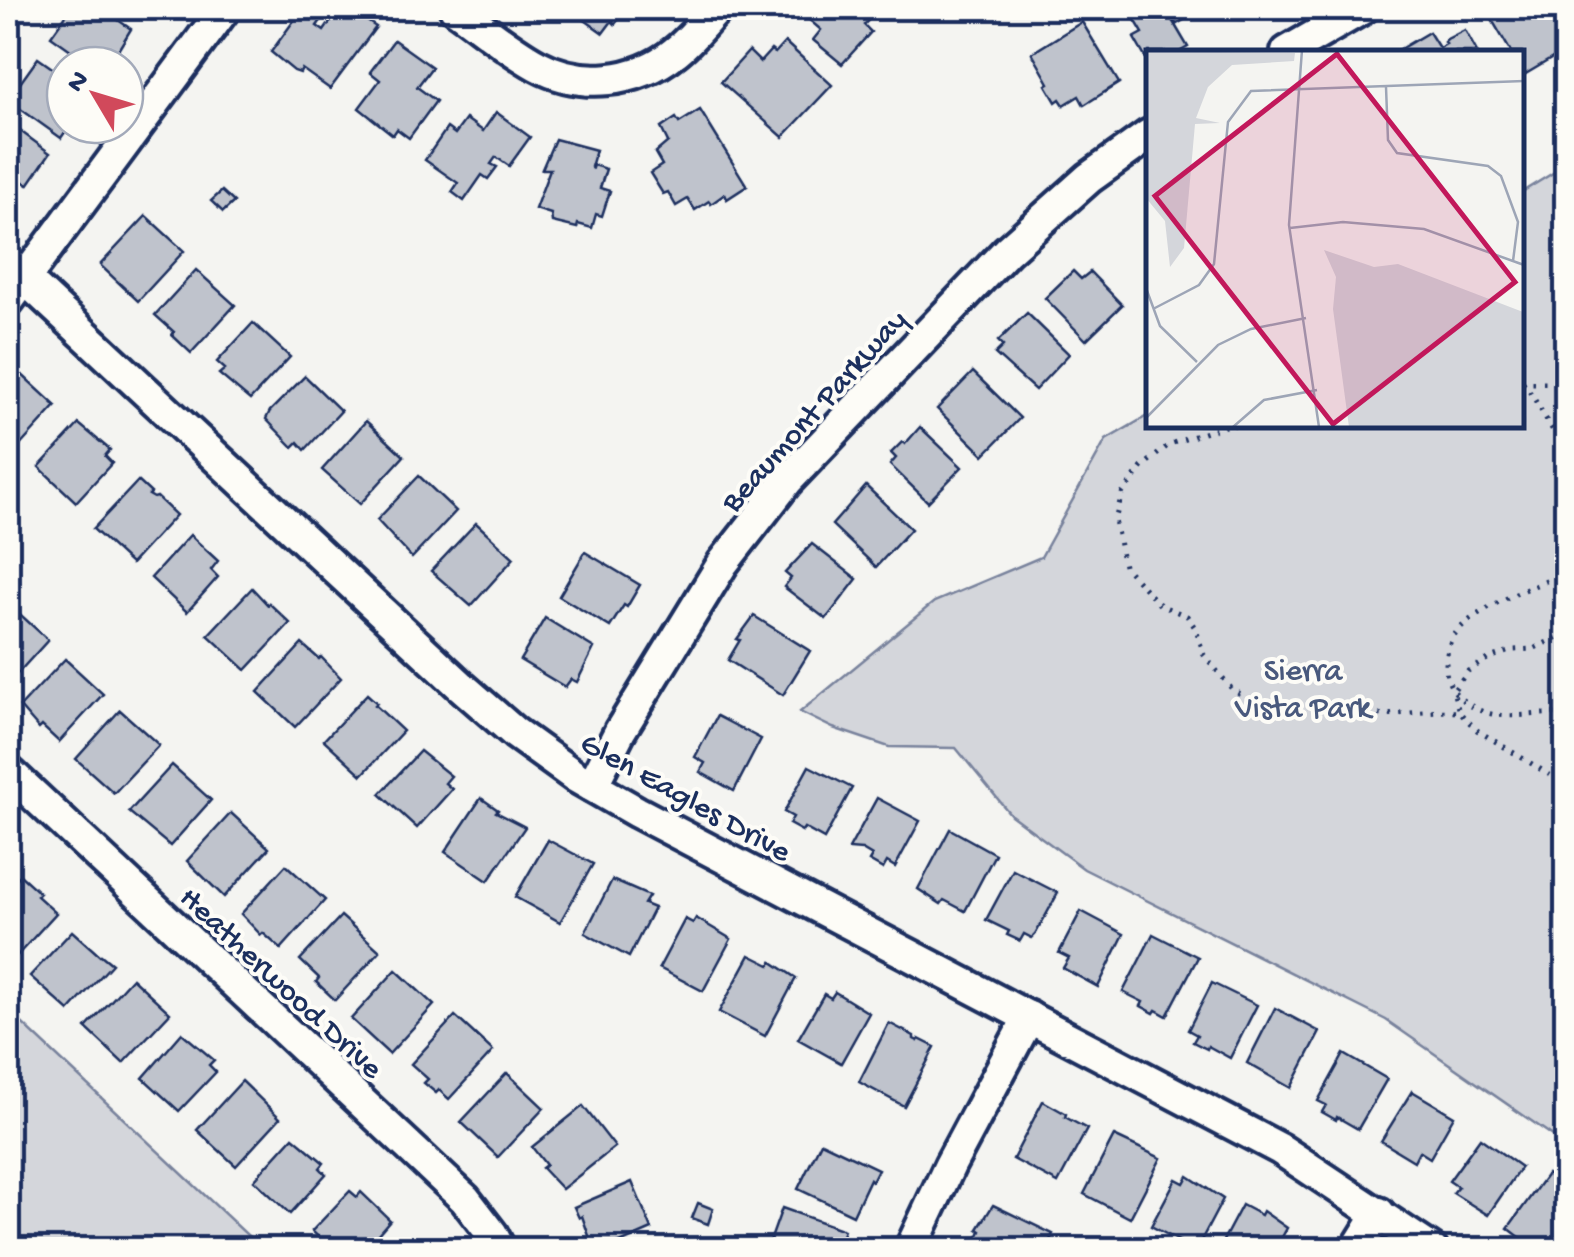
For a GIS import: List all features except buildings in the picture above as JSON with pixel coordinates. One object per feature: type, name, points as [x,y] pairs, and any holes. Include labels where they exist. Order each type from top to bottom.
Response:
[{"type":"street","points":[[13,281],[225,8]]},
{"type":"street","points":[[455,8],[542,67],[570,77],[599,80],[656,66],[678,50],[718,8]]},
{"type":"street","points":[[1290,50],[1364,8]]},
{"type":"street","name":"Beaumont Parkway","points":[[592,786],[620,731],[723,563],[786,481],[1006,251],[1089,178],[1146,137]]},
{"type":"street","name":"Glen Eagles Drive","points":[[13,281],[461,686],[515,733],[592,786],[1280,1148],[1432,1250]]},
{"type":"street","name":"Heatherwood Drive","points":[[8,771],[465,1199],[500,1250]]},
{"type":"street","points":[[910,1250],[1028,1017]]},
{"type":"street","points":[[1356,1250],[1379,1213]]},
{"type":"path","points":[[1524,383],[1550,383],[1566,377]]},
{"type":"path","points":[[1524,385],[1566,452]]},
{"type":"path","points":[[1219,428],[1170,444],[1142,467],[1122,494],[1116,520],[1124,566],[1160,605],[1188,616],[1204,655],[1232,689],[1258,704],[1291,709],[1327,703],[1355,712],[1384,715],[1459,712]]},
{"type":"path","points":[[1566,574],[1496,604],[1454,634],[1446,655],[1445,675],[1459,712],[1477,730],[1566,786]]},
{"type":"path","points":[[1453,691],[1468,671],[1489,658],[1512,650],[1533,649],[1566,633]]},
{"type":"path","points":[[1453,691],[1477,710],[1508,715],[1566,714]]},
{"type":"green space","name":"Sierra Vista Park","points":[[1566,165],[1566,1145],[1386,1020],[1084,869],[1011,815],[956,748],[889,747],[800,712],[934,602],[1041,557],[1106,440],[1146,417],[1146,428],[1524,428],[1524,191]]},
{"type":"green space","points":[[8,1010],[262,1249],[8,1249]]}]
